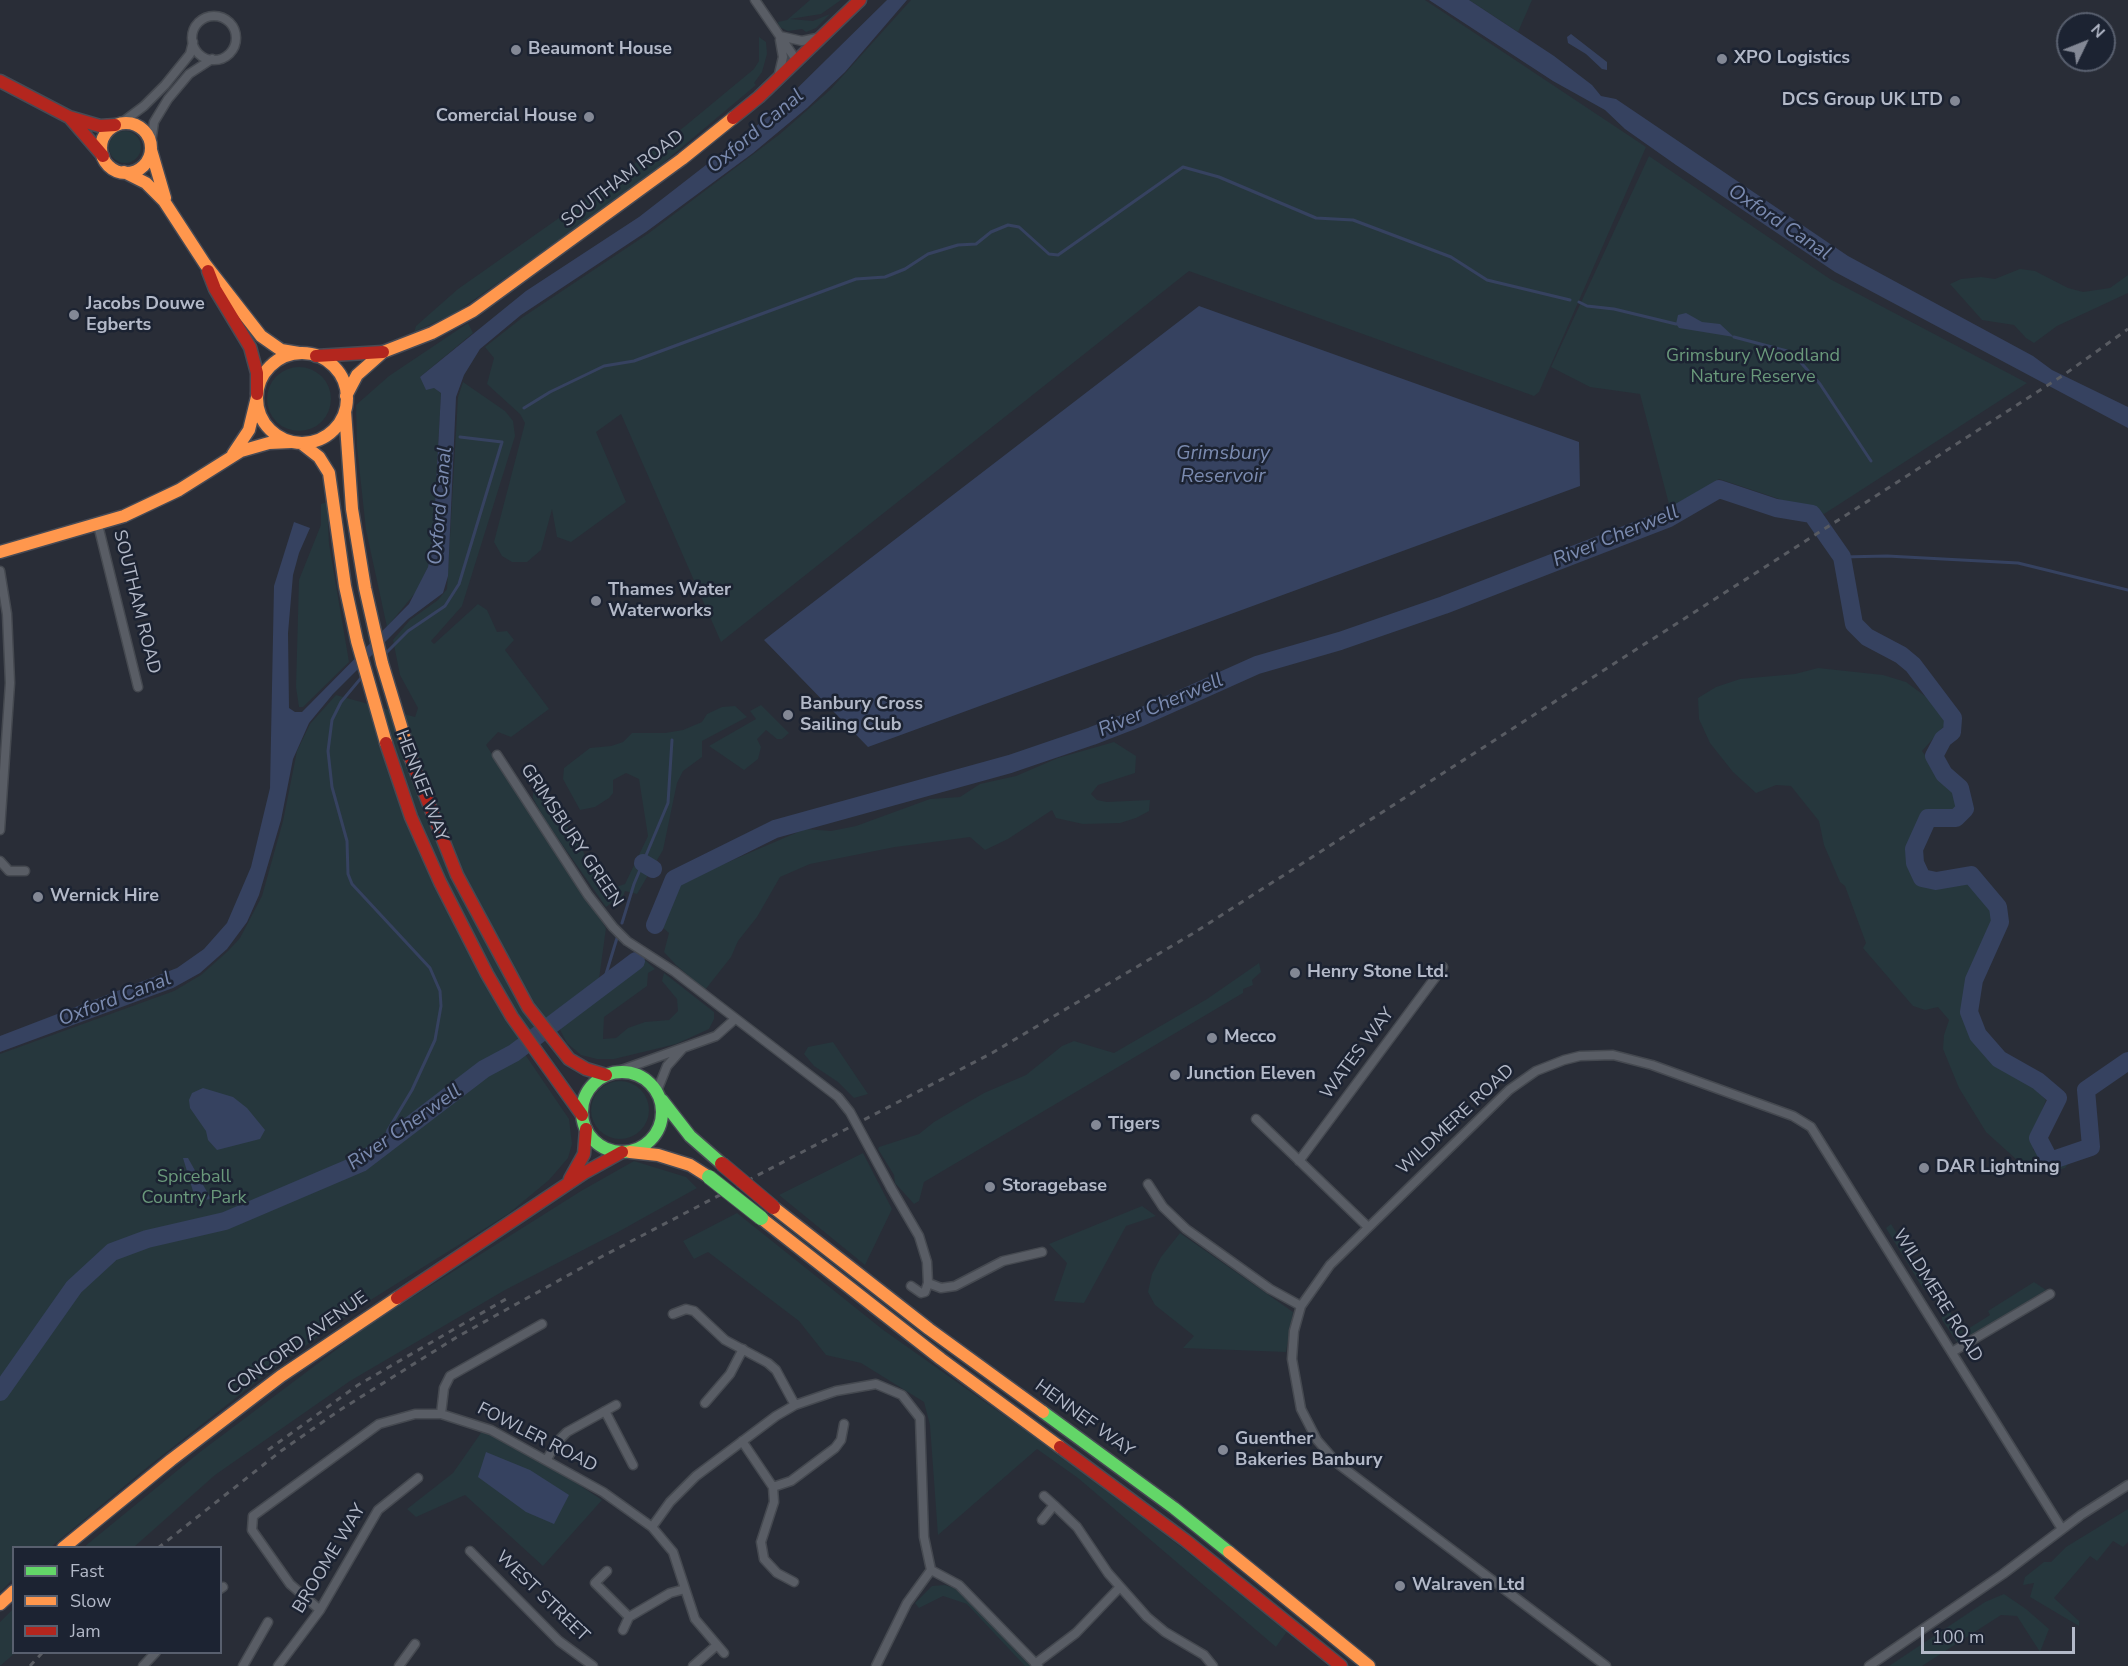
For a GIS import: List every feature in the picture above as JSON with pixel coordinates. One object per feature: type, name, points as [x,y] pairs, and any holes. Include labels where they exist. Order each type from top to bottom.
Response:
[{"type":"main road","name":"SOUTHAM ROAD","points":[[316,356],[383,352],[445,327],[491,299],[682,159],[798,62],[860,0]]},
{"type":"main road","points":[[0,81],[69,117],[100,126],[118,124],[139,127],[151,147],[169,207]]},
{"type":"main road","points":[[69,117],[116,171],[132,172],[145,164],[151,147]]},
{"type":"main road","points":[[105,160],[102,144],[104,136],[118,124]]},
{"type":"main road","points":[[124,172],[146,183],[169,207],[205,264],[261,336],[281,350],[316,356],[334,367],[340,376],[346,396],[345,411],[333,430],[313,442],[296,443],[275,434],[263,421],[257,396],[257,373],[250,347],[215,289],[205,264]]},
{"type":"main road","name":"SOUTHAM ROAD","points":[[346,396],[357,375],[383,352]]},
{"type":"main road","points":[[257,396],[260,382],[275,362],[299,353]]},
{"type":"main road","name":"SOUTHAM ROAD","points":[[232,455],[249,430],[257,396]]},
{"type":"main road","name":"HENNEF WAY","points":[[345,411],[352,508],[373,626],[406,747],[457,875],[528,1007],[560,1050],[586,1069],[611,1073]]},
{"type":"main road","name":"SOUTHAM ROAD","points":[[0,552],[98,525],[179,490],[232,455],[262,444],[296,443]]},
{"type":"main road","name":"HENNEF WAY","points":[[296,443],[319,457],[329,473],[345,586],[357,641],[386,746],[411,817],[440,882],[512,1017],[584,1122]]},
{"type":"main road","points":[[611,1073],[639,1075],[659,1094],[663,1110],[657,1132],[640,1148],[626,1152],[601,1146],[584,1122],[588,1091],[611,1073]]},
{"type":"main road","name":"HENNEF WAY","points":[[659,1094],[690,1136],[773,1207],[929,1329],[1174,1508],[1369,1666]]},
{"type":"main road","name":"CONCORD AVENUE","points":[[566,1185],[584,1154],[584,1122]]},
{"type":"main road","name":"HENNEF WAY","points":[[626,1152],[658,1155],[690,1165],[709,1176],[941,1359],[1185,1540],[1341,1666]]},
{"type":"main road","name":"CONCORD AVENUE","points":[[65,1546],[171,1460],[282,1376],[566,1185],[626,1152]]},
{"type":"main road","points":[[0,1604],[12,1594]]},
{"type":"street","points":[[755,0],[798,62]]},
{"type":"street","points":[[118,124],[144,106],[190,54],[195,28],[205,18],[218,16],[230,22],[236,34],[235,45],[226,56],[212,59],[189,74],[168,99],[154,122],[151,147]]},
{"type":"street","points":[[778,33],[789,39],[802,41],[829,33]]},
{"type":"street","points":[[776,81],[783,57],[778,33]]},
{"type":"street","points":[[193,42],[200,54],[212,59]]},
{"type":"street","name":"SOUTHAM ROAD","points":[[98,525],[138,687]]},
{"type":"street","points":[[0,572],[7,614],[10,671],[0,830]]},
{"type":"street","name":"GRIMSBURY GREEN","points":[[497,755],[600,912],[631,944],[651,956],[838,1097],[850,1112],[919,1236],[927,1262],[928,1283]]},
{"type":"street","points":[[0,861],[9,871],[25,871]]},
{"type":"street","name":"WATES WAY","points":[[1299,1161],[1443,968]]},
{"type":"street","points":[[611,1073],[716,1036],[735,1019]]},
{"type":"street","points":[[659,1094],[667,1065],[683,1047]]},
{"type":"street","name":"WILDMERE ROAD","points":[[1606,1666],[1348,1472],[1328,1453],[1308,1424],[1293,1376],[1292,1344],[1301,1306],[1330,1265],[1503,1096],[1536,1071],[1580,1056],[1613,1055],[1630,1059],[1793,1116],[1811,1127],[2062,1529]]},
{"type":"street","points":[[1256,1119],[1368,1227]]},
{"type":"street","points":[[1148,1184],[1163,1207],[1186,1230],[1270,1288],[1301,1306]]},
{"type":"street","points":[[911,1286],[923,1293],[928,1283],[941,1288],[955,1286],[1003,1260],[1042,1252]]},
{"type":"street","points":[[1952,1352],[2050,1294]]},
{"type":"street","points":[[673,1314],[686,1309],[694,1311],[720,1337],[776,1370],[795,1406]]},
{"type":"street","points":[[441,1414],[444,1388],[450,1376],[542,1324]]},
{"type":"street","points":[[705,1403],[730,1374],[743,1349]]},
{"type":"street","points":[[652,1527],[670,1502],[696,1476],[742,1441],[795,1406],[847,1388],[876,1384],[896,1391],[913,1407],[922,1424],[924,1537],[932,1570],[959,1585],[1036,1665],[1076,1633],[1120,1587]]},
{"type":"street","points":[[547,1459],[562,1437],[616,1405]]},
{"type":"street","points":[[605,1412],[633,1465]]},
{"type":"street","name":"FOWLER ROAD","points":[[320,1610],[290,1584],[254,1534],[251,1522],[253,1516],[262,1507],[370,1429],[402,1417],[441,1414],[484,1426],[547,1459],[603,1492],[652,1527],[673,1552],[695,1619],[724,1653]]},
{"type":"street","points":[[773,1487],[791,1481],[835,1448],[841,1440],[844,1424]]},
{"type":"street","points":[[742,1441],[773,1487],[774,1502],[762,1535],[761,1551],[770,1566],[794,1582]]},
{"type":"street","name":"BROOME WAY","points":[[278,1666],[320,1610],[378,1510],[418,1478]]},
{"type":"street","points":[[1869,1666],[2128,1485]]},
{"type":"street","points":[[1044,1496],[1077,1527],[1120,1587],[1154,1624],[1204,1655],[1213,1666]]},
{"type":"street","points":[[1042,1520],[1054,1505]]},
{"type":"street","name":"WEST STREET","points":[[470,1551],[559,1641],[593,1666]]},
{"type":"street","points":[[876,1666],[907,1602],[932,1570]]},
{"type":"street","points":[[607,1571],[596,1583],[629,1617]]},
{"type":"street","points":[[623,1630],[629,1617],[670,1593],[685,1589]]},
{"type":"street","points":[[245,1665],[268,1622]]},
{"type":"street","points":[[399,1666],[415,1644]]},
{"type":"street","points":[[693,1666],[717,1645]]},
{"type":"street","points":[[143,1666],[155,1654]]},
{"type":"green space","points":[[810,0],[841,0],[821,14],[790,19],[813,21],[830,14],[816,28],[806,32],[802,29],[788,31],[779,27],[778,22],[787,20]]},
{"type":"green space","points":[[911,0],[1425,0],[1646,147],[1539,392],[1534,396],[1189,271],[721,642],[621,414],[596,432],[626,502],[571,542],[557,537],[552,509],[541,550],[527,562],[512,562],[502,556],[494,542],[525,423],[520,414],[487,384],[494,358],[485,347],[523,317],[649,233],[780,134],[830,90]]},
{"type":"green space","points":[[1469,0],[1532,0],[1518,32]]},
{"type":"green space","points":[[759,37],[766,42],[767,54],[762,72],[754,83],[756,85],[644,179],[606,207],[455,313],[414,332],[416,326],[458,289],[684,127],[754,69],[759,61]]},
{"type":"green space","points":[[125,131],[136,136],[141,147],[136,158],[125,163],[114,158],[109,147],[114,136]]},
{"type":"green space","name":"Grimsbury Woodland Nature Reserve","points":[[1649,156],[1830,279],[2027,383],[1824,514],[1719,479],[1670,508],[1640,394],[1590,387],[1551,367]]},
{"type":"green space","points":[[2020,269],[2035,271],[2068,288],[2083,292],[2110,288],[2128,275],[2128,293],[2057,326],[2034,343],[2014,325],[1982,320],[1950,284],[1961,279],[1981,277],[1995,279]]},
{"type":"green space","points":[[468,323],[473,333],[420,377],[441,393],[433,541],[428,567],[416,592],[387,627],[366,530],[357,447],[356,405],[389,376]]},
{"type":"green space","points":[[299,367],[311,369],[322,376],[329,387],[331,399],[329,411],[322,422],[311,429],[299,431],[287,429],[276,422],[269,411],[267,399],[269,387],[276,376],[287,369]]},
{"type":"green space","name":"Spiceball Country Park","points":[[463,382],[505,411],[513,421],[515,436],[462,606],[431,641],[434,644],[478,604],[487,610],[497,632],[507,631],[514,640],[505,650],[549,709],[511,737],[498,732],[486,745],[606,928],[599,979],[516,1041],[569,1119],[572,1144],[568,1158],[549,1180],[508,1214],[361,1306],[265,1375],[145,1469],[52,1546],[12,1546],[12,1580],[0,1592],[0,1054],[174,991],[201,975],[228,951],[240,938],[262,896],[283,821],[297,751],[310,724],[336,695],[415,717],[418,708],[400,675],[393,640],[410,620],[438,600],[447,589],[458,397]]},
{"type":"green space","points":[[327,502],[329,544],[349,662],[303,707],[299,707],[296,687],[299,580],[321,525],[321,504]]},
{"type":"green space","points":[[1818,668],[1883,675],[1906,682],[1929,699],[1947,723],[1922,751],[1942,779],[1957,792],[1958,800],[1954,813],[1929,809],[1923,815],[1912,841],[1912,863],[1916,876],[1923,881],[1943,884],[1969,880],[1978,886],[1991,912],[1993,927],[1979,949],[1966,981],[1967,1013],[1978,1044],[2013,1075],[2035,1088],[2046,1100],[2033,1134],[2033,1150],[2051,1164],[2070,1161],[2065,1168],[2047,1173],[2027,1169],[1986,1132],[1959,1088],[1943,1049],[1944,1035],[1949,1020],[1938,1007],[1925,1010],[1913,1006],[1863,948],[1866,943],[1845,886],[1840,882],[1824,845],[1819,821],[1791,786],[1776,785],[1756,793],[1733,772],[1710,743],[1699,719],[1698,698],[1716,687],[1740,679],[1795,674]]},
{"type":"green space","points":[[761,705],[789,733],[782,739],[777,739],[766,730],[757,739],[761,747],[758,759],[744,770],[709,746],[756,719],[750,711]]},
{"type":"green space","points":[[735,706],[747,717],[702,741],[702,757],[683,771],[677,783],[663,850],[637,894],[625,891],[622,900],[614,901],[606,907],[545,820],[533,798],[533,790],[538,789],[560,803],[571,837],[581,846],[591,870],[602,885],[610,889],[625,884],[648,836],[639,779],[626,773],[613,780],[613,793],[609,798],[595,807],[580,810],[563,779],[564,768],[590,748],[623,742],[632,733],[665,733],[683,730],[702,722],[707,714],[722,707]]},
{"type":"green space","points":[[1114,742],[1136,756],[1135,773],[1098,785],[1091,794],[1097,800],[1107,802],[1150,800],[1149,811],[1136,818],[1120,823],[1083,824],[1056,818],[1052,810],[1008,839],[985,850],[970,837],[895,847],[810,864],[780,877],[757,917],[738,941],[731,957],[705,990],[664,952],[669,933],[661,926],[677,884],[805,829],[831,831],[856,826],[930,799],[960,797],[980,784],[1016,776],[1058,758]]},
{"type":"green space","points":[[645,960],[655,969],[648,973],[647,986],[604,1017],[603,1039],[616,1038],[628,1028],[645,1022],[669,1020],[678,1011],[677,999],[662,981],[664,973],[714,1012],[714,1019],[709,1029],[676,1044],[614,1059],[597,1059],[581,1055],[567,1043],[557,1024],[640,961]]},
{"type":"green space","points":[[1259,963],[1261,972],[1252,980],[1253,985],[1243,989],[1243,993],[924,1182],[919,1201],[914,1204],[895,1183],[894,1175],[878,1149],[879,1147],[919,1134],[934,1122],[984,1093],[1026,1075],[1062,1046],[1074,1041],[1114,1053],[1207,999]]},
{"type":"green space","points":[[833,1042],[868,1094],[854,1098],[838,1082],[814,1066],[804,1054],[808,1047]]},
{"type":"green space","points":[[614,1081],[626,1081],[641,1089],[649,1104],[649,1116],[641,1131],[626,1139],[614,1139],[599,1131],[591,1116],[591,1104],[599,1089]]},
{"type":"green space","points":[[863,1153],[892,1209],[865,1265],[779,1195]]},
{"type":"green space","points":[[634,1161],[686,1177],[697,1188],[505,1290],[350,1381],[215,1475],[135,1546],[85,1546],[200,1452],[373,1322],[581,1191]]},
{"type":"green space","points":[[1142,1206],[1156,1216],[1126,1226],[1084,1303],[1054,1301],[1067,1263],[1049,1244]]},
{"type":"green space","points":[[737,1213],[882,1329],[1088,1475],[1288,1630],[1276,1647],[1078,1478],[1037,1449],[938,1535],[930,1425],[924,1402],[861,1363],[826,1355],[799,1321],[708,1252],[694,1259],[683,1241]]},
{"type":"green space","points":[[1891,1224],[1932,1289],[1924,1290],[1886,1228]]},
{"type":"green space","points":[[1180,1233],[1293,1312],[1286,1352],[1183,1348],[1194,1336],[1155,1305],[1148,1292],[1152,1274],[1161,1257]]},
{"type":"green space","points":[[2034,1282],[2046,1290],[1961,1343],[1957,1342],[1942,1320],[1942,1316],[1950,1312],[1963,1332],[1990,1315],[1988,1311]]},
{"type":"green space","points":[[483,1430],[558,1471],[602,1500],[543,1566],[465,1495],[416,1517],[407,1509],[453,1473]]},
{"type":"green space","points":[[2128,1509],[2128,1542],[2123,1547],[2113,1541],[2097,1561],[2090,1556],[2054,1598],[2079,1621],[2079,1626],[2030,1597],[2034,1583],[2023,1585],[2025,1577],[2044,1562],[2051,1562],[2066,1547]]},
{"type":"green space","points":[[945,1585],[957,1589],[1034,1666],[1025,1666],[967,1604],[943,1596],[919,1608],[915,1603],[932,1586]]},
{"type":"green space","points":[[2004,1594],[2049,1629],[2040,1652],[2017,1616],[2001,1615],[1922,1666],[1889,1666],[1985,1602]]},
{"type":"green space","points":[[12,1610],[12,1654],[14,1654],[0,1666],[0,1622]]},
{"type":"water","name":"Oxford Canal","points":[[887,0],[907,0],[845,72],[807,108],[753,153],[646,232],[521,315],[480,349],[464,375],[456,397],[448,576],[443,593],[408,619],[333,694],[309,723],[293,759],[281,820],[259,895],[247,922],[227,949],[200,973],[173,988],[0,1052],[0,1036],[177,968],[204,949],[227,923],[251,867],[270,788],[274,586],[294,522],[310,528],[299,553],[293,575],[288,633],[289,708],[295,712],[302,712],[409,604],[428,567],[433,541],[441,393],[434,388],[426,390],[420,377],[526,291],[639,217],[769,116]]},
{"type":"water","name":"Oxford Canal","points":[[1429,0],[1469,0],[1554,56],[1592,85],[1601,96],[1616,99],[1848,256],[2033,356],[2052,370],[2128,407],[2128,428],[1835,272],[1676,165],[1625,129],[1605,110],[1553,81]]},
{"type":"water","points":[[1571,34],[1607,62],[1607,70],[1602,69],[1586,54],[1568,43],[1567,37]]},
{"type":"water","name":"Grimsbury Reservoir","points":[[1199,306],[1579,442],[1580,486],[868,747],[764,640]]},
{"type":"water","points":[[1686,313],[1702,322],[1720,324],[1734,337],[1679,328],[1676,324],[1678,315]]},
{"type":"water","points":[[203,1088],[233,1097],[247,1108],[265,1130],[260,1139],[217,1150],[208,1140],[206,1131],[190,1108],[189,1100],[192,1093]]},
{"type":"water","points":[[183,1158],[188,1158],[211,1199],[196,1201]]},
{"type":"water","points":[[486,1452],[530,1470],[569,1495],[554,1524],[526,1512],[478,1477]]},
{"type":"waterway","points":[[524,408],[550,392],[604,366],[634,361],[856,279],[885,277],[905,269],[928,254],[958,245],[976,244],[991,232],[1008,225],[1019,227],[1049,254],[1058,255],[1183,167],[1219,177],[1316,218],[1353,220],[1451,257],[1487,280],[1570,300]]},
{"type":"waterway","points":[[1579,302],[1587,306],[1614,309],[1676,324]]},
{"type":"waterway","points":[[1734,337],[1787,351],[1795,356],[1820,384],[1871,461]]},
{"type":"waterway","points":[[385,654],[408,631],[445,606],[459,584],[502,442],[460,437]]},
{"type":"waterway","name":"River Cherwell","points":[[655,925],[674,879],[775,829],[1010,764],[1092,736],[1141,717],[1257,665],[1340,641],[1444,605],[1669,518],[1719,489],[1776,508],[1812,514],[1842,557],[1854,624],[1867,637],[1901,655],[1913,665],[1953,718],[1952,732],[1943,739],[1934,756],[1944,774],[1960,788],[1965,809],[1956,818],[1928,818],[1914,849],[1915,863],[1922,878],[1936,881],[1971,875],[1998,907],[2000,922],[1974,980],[1969,1012],[1978,1035],[1999,1059],[2038,1081],[2058,1098],[2038,1138],[2050,1161],[2091,1147],[2086,1090],[2128,1061]]},
{"type":"waterway","points":[[1842,557],[1887,556],[2018,563],[2128,590]]},
{"type":"waterway","points":[[361,678],[341,702],[332,720],[328,751],[332,787],[347,841],[348,874],[352,884],[430,968],[440,991],[441,1006],[435,1040],[412,1090],[388,1130],[383,1146]]},
{"type":"waterway","points":[[622,923],[634,884],[668,803],[672,740]]},
{"type":"waterway","points":[[643,863],[653,869]]},
{"type":"waterway","points":[[602,987],[617,938]]},
{"type":"waterway","name":"River Cherwell","points":[[0,1392],[74,1287],[112,1252],[147,1239],[225,1221],[361,1163],[484,1069],[514,1053],[636,961]]},
{"type":"railway","points":[[161,1546],[281,1451],[340,1410],[457,1337],[601,1257],[992,1053],[1192,934],[2065,374],[2128,329]]},
{"type":"railway","points":[[268,1450],[358,1385],[506,1299]]},
{"type":"railway","points":[[30,1666],[41,1654]]},
{"type":"traffic: fast","points":[[622,1072],[637,1075],[650,1084],[659,1097],[662,1112],[659,1127],[650,1140],[637,1149],[622,1152],[607,1149],[594,1140],[585,1127],[582,1112],[585,1097],[594,1084],[607,1075],[622,1072]]},
{"type":"traffic: fast","points":[[662,1100],[690,1136],[722,1164]]},
{"type":"traffic: fast","points":[[709,1177],[761,1218]]},
{"type":"traffic: fast","points":[[1043,1412],[1174,1508],[1229,1552]]},
{"type":"traffic: slow","points":[[346,396],[357,375],[383,352],[432,333],[473,311],[682,159],[733,118]]},
{"type":"traffic: slow","points":[[126,123],[135,125],[146,134],[151,148],[149,157],[140,168],[126,173],[117,171],[106,162],[101,148],[103,139],[112,128],[126,123]]},
{"type":"traffic: slow","points":[[151,150],[165,198]]},
{"type":"traffic: slow","points":[[124,172],[146,183],[164,201],[205,264],[261,336],[281,350],[299,353]]},
{"type":"traffic: slow","points":[[302,353],[319,357],[334,366],[343,381],[347,398],[343,415],[334,430],[319,439],[302,443],[285,439],[270,430],[261,415],[257,398],[261,381],[270,366],[285,357],[302,353]]},
{"type":"traffic: slow","points":[[233,454],[249,430],[257,397]]},
{"type":"traffic: slow","points":[[345,411],[352,509],[365,588],[382,663],[411,759]]},
{"type":"traffic: slow","points":[[0,552],[124,516],[179,490],[241,451],[269,443],[291,442]]},
{"type":"traffic: slow","points":[[301,443],[319,457],[329,473],[345,586],[357,641],[386,743]]},
{"type":"traffic: slow","points":[[630,1152],[658,1155],[690,1165],[709,1177]]},
{"type":"traffic: slow","points":[[773,1207],[929,1329],[1043,1412]]},
{"type":"traffic: slow","points":[[761,1218],[941,1359],[1060,1447]]},
{"type":"traffic: slow","points":[[65,1546],[171,1460],[281,1376],[397,1298]]},
{"type":"traffic: slow","points":[[1229,1552],[1369,1666]]},
{"type":"traffic: slow","points":[[0,1604],[12,1593]]},
{"type":"traffic: jam","points":[[733,118],[759,97],[860,0]]},
{"type":"traffic: jam","points":[[0,81],[69,117],[100,126],[115,125]]},
{"type":"traffic: jam","points":[[71,119],[103,156]]},
{"type":"traffic: jam","points":[[208,271],[215,289],[250,347],[257,373],[257,394]]},
{"type":"traffic: jam","points":[[316,356],[383,352]]},
{"type":"traffic: jam","points":[[386,743],[411,817],[440,882],[487,974],[512,1017],[582,1115]]},
{"type":"traffic: jam","points":[[411,759],[457,875],[528,1007],[569,1059],[586,1069],[606,1075]]},
{"type":"traffic: jam","points":[[570,1179],[584,1154],[586,1129]]},
{"type":"traffic: jam","points":[[397,1298],[584,1173],[622,1152]]},
{"type":"traffic: jam","points":[[722,1164],[773,1207]]},
{"type":"traffic: jam","points":[[1060,1447],[1185,1540],[1341,1666]]},
{"type":"place","name":"Beaumont House","points":[[516,50]]},
{"type":"place","name":"XPO Logistics","points":[[1722,59]]},
{"type":"place","name":"DCS Group UK LTD","points":[[1955,101]]},
{"type":"place","name":"Comercial House","points":[[589,117]]},
{"type":"place","name":"Jacobs Douwe Egberts","points":[[74,315]]},
{"type":"place","name":"Thames Water Waterworks","points":[[596,601]]},
{"type":"place","name":"Banbury Cross Sailing Club","points":[[788,715]]},
{"type":"place","name":"Wernick Hire","points":[[38,897]]},
{"type":"place","name":"Henry Stone Ltd.","points":[[1295,973]]},
{"type":"place","name":"Mecco","points":[[1212,1038]]},
{"type":"place","name":"Junction Eleven","points":[[1175,1075]]},
{"type":"place","name":"Tigers","points":[[1096,1125]]},
{"type":"place","name":"DAR Lightning","points":[[1924,1168]]},
{"type":"place","name":"Storagebase","points":[[990,1187]]},
{"type":"place","name":"Guenther Bakeries Banbury","points":[[1223,1450]]},
{"type":"place","name":"Walraven Ltd","points":[[1400,1586]]}]
